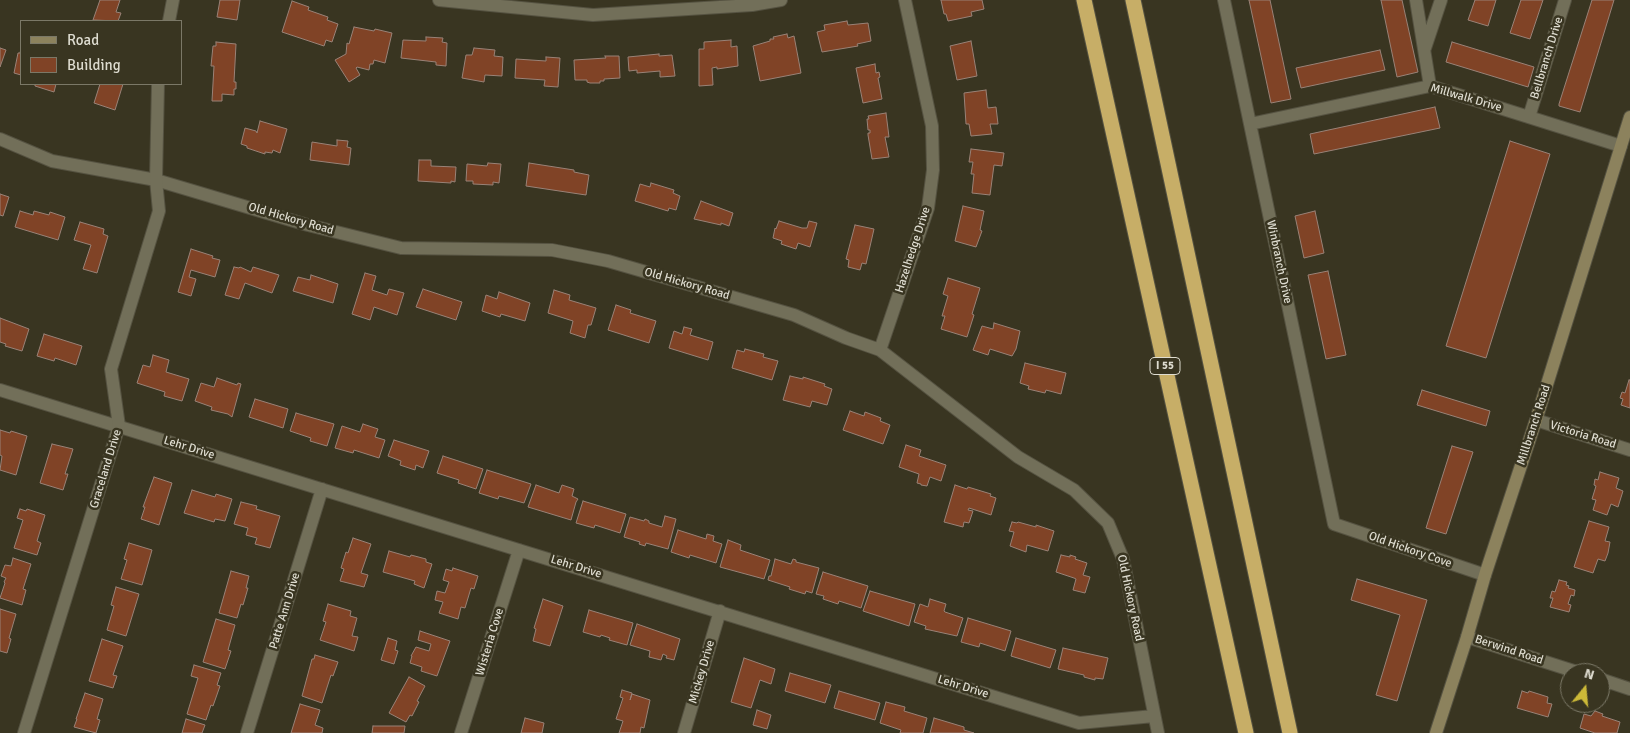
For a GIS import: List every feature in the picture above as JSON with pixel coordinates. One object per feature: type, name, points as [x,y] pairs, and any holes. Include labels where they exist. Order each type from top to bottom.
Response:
[{"type":"highway","name":"I 55","points":[[1084,0],[1246,733]]},
{"type":"highway","points":[[1133,0],[1290,733]]},
{"type":"main road","name":"Millbranch Road","points":[[1436,733],[1468,637],[1485,575],[1536,420],[1630,117]]},
{"type":"street","points":[[169,20],[173,0]]},
{"type":"street","points":[[440,0],[593,15],[752,5],[781,0]]},
{"type":"street","name":"Hazelhedge Drive","points":[[880,350],[928,208],[933,170],[932,126],[905,0]]},
{"type":"street","name":"Winbranch Drive","points":[[1224,0],[1334,524]]},
{"type":"street","points":[[1416,0],[1430,86]]},
{"type":"street","points":[[1425,49],[1441,0]]},
{"type":"street","name":"Bellbranch Drive","points":[[1529,116],[1565,0]]},
{"type":"street","name":"Graceland Drive","points":[[24,733],[119,426],[111,369],[159,211],[156,180],[158,85]]},
{"type":"street","name":"Millwalk Drive","points":[[1250,124],[1430,86],[1621,146]]},
{"type":"street","name":"Old Hickory Road","points":[[0,138],[52,161],[156,180],[304,224],[401,248],[552,250],[608,261],[794,315],[846,338],[880,350],[1018,457],[1074,490],[1108,523],[1123,559],[1158,733]]},
{"type":"street","name":"Lehr Drive","points":[[0,390],[1079,723],[1154,716]]},
{"type":"street","name":"Victoria Road","points":[[1536,420],[1630,450]]},
{"type":"street","name":"Patte Ann Drive","points":[[247,733],[322,489]]},
{"type":"street","name":"Old Hickory Cove","points":[[1334,524],[1485,575]]},
{"type":"street","name":"Wisteria Cove","points":[[461,733],[519,550]]},
{"type":"street","name":"Mickey Drive","points":[[684,733],[720,611]]},
{"type":"street","name":"Berwind Road","points":[[1468,637],[1560,667]]},
{"type":"street","points":[[1610,682],[1630,689]]},
{"type":"building","points":[[100,0],[120,0],[116,12],[121,13],[118,20],[93,20]]},
{"type":"building","points":[[220,0],[240,0],[237,20],[217,17]]},
{"type":"building","points":[[941,0],[982,0],[984,9],[971,12],[972,16],[948,21],[946,14],[944,14]]},
{"type":"building","points":[[1249,0],[1270,0],[1291,99],[1271,103]]},
{"type":"building","points":[[1381,0],[1402,0],[1418,72],[1397,77]]},
{"type":"building","points":[[1475,0],[1496,0],[1488,26],[1468,20]]},
{"type":"building","points":[[1521,0],[1543,0],[1530,39],[1510,33]]},
{"type":"building","points":[[1592,0],[1614,0],[1580,112],[1559,106],[1559,104]]},
{"type":"building","points":[[292,1],[309,7],[308,10],[328,17],[327,20],[338,24],[332,42],[326,40],[324,46],[282,32]]},
{"type":"building","points":[[847,21],[848,25],[868,23],[871,41],[857,44],[858,46],[822,52],[817,32],[825,30],[824,25]]},
{"type":"building","points":[[354,27],[392,33],[385,63],[374,60],[373,64],[370,64],[369,70],[357,67],[360,75],[349,82],[335,60],[346,54],[347,43],[349,44]]},
{"type":"building","points":[[787,34],[788,38],[794,36],[801,73],[760,81],[753,46],[770,41],[770,39],[774,39],[773,37]]},
{"type":"building","points":[[426,37],[443,38],[442,42],[447,43],[446,66],[436,65],[436,62],[401,58],[403,40],[426,41]]},
{"type":"building","points":[[731,40],[731,47],[737,46],[738,66],[712,68],[713,85],[699,86],[699,49],[704,49],[704,42]]},
{"type":"building","points":[[971,41],[977,76],[957,80],[950,46]]},
{"type":"building","points":[[216,42],[236,44],[234,82],[236,82],[236,89],[234,89],[234,95],[222,94],[222,101],[212,101],[214,66],[211,66],[213,46],[216,46]]},
{"type":"building","points":[[1452,42],[1534,67],[1528,87],[1446,62]]},
{"type":"building","points":[[0,48],[6,50],[0,67]]},
{"type":"building","points":[[474,48],[495,50],[494,56],[503,57],[502,76],[485,75],[484,82],[462,78],[466,55],[472,55]]},
{"type":"building","points":[[1380,50],[1385,70],[1301,88],[1296,68]]},
{"type":"building","points":[[18,53],[20,53],[20,75],[14,73]]},
{"type":"building","points":[[659,54],[659,56],[672,55],[675,76],[660,77],[660,71],[637,73],[637,70],[629,71],[628,57]]},
{"type":"building","points":[[605,56],[619,56],[620,78],[604,79],[600,83],[575,80],[574,60],[606,58]]},
{"type":"building","points":[[546,57],[560,58],[558,87],[544,86],[545,80],[515,78],[516,59],[546,61]]},
{"type":"building","points":[[875,64],[876,73],[879,72],[880,77],[878,78],[882,99],[863,103],[856,68]]},
{"type":"building","points":[[35,85],[56,85],[54,92]]},
{"type":"building","points":[[100,85],[123,85],[115,110],[94,103]]},
{"type":"building","points":[[986,90],[988,108],[996,107],[998,124],[990,124],[992,134],[971,136],[969,124],[966,124],[964,93]]},
{"type":"building","points":[[1435,107],[1440,128],[1314,154],[1310,134]]},
{"type":"building","points":[[886,113],[889,137],[885,137],[889,157],[872,159],[868,135],[870,130],[868,130],[867,119],[869,119],[868,116]]},
{"type":"building","points":[[260,121],[287,129],[280,153],[273,150],[272,153],[265,152],[265,154],[241,144],[245,128],[257,133]]},
{"type":"building","points":[[337,140],[348,141],[347,147],[351,148],[349,165],[310,160],[312,142],[337,146]]},
{"type":"building","points":[[1510,141],[1550,154],[1486,358],[1446,346]]},
{"type":"building","points":[[971,149],[1004,153],[1002,166],[994,165],[990,195],[972,193],[974,174],[971,174],[973,162],[969,162]]},
{"type":"building","points":[[419,160],[431,160],[431,166],[456,167],[455,182],[418,181]]},
{"type":"building","points":[[488,163],[501,164],[499,183],[493,182],[493,185],[473,184],[473,181],[466,181],[467,164],[487,166]]},
{"type":"building","points":[[529,163],[574,170],[574,172],[589,175],[586,195],[526,186]]},
{"type":"building","points":[[651,183],[674,190],[673,193],[680,196],[676,210],[669,208],[668,211],[635,201],[640,184],[650,187]]},
{"type":"building","points":[[0,194],[9,197],[3,216],[0,215]]},
{"type":"building","points":[[701,201],[733,213],[729,226],[694,219]]},
{"type":"building","points":[[963,206],[984,211],[980,230],[982,231],[976,247],[955,241]]},
{"type":"building","points":[[20,211],[33,215],[34,211],[49,215],[50,212],[65,217],[58,240],[15,227]]},
{"type":"building","points":[[1315,211],[1324,253],[1304,258],[1295,216]]},
{"type":"building","points":[[779,221],[802,228],[807,228],[809,221],[817,223],[810,247],[798,243],[796,249],[781,244],[782,241],[773,238]]},
{"type":"building","points":[[80,222],[104,229],[103,234],[108,236],[97,273],[83,269],[91,245],[74,240]]},
{"type":"building","points":[[855,225],[874,229],[866,264],[862,263],[860,270],[848,267],[849,260],[846,259]]},
{"type":"building","points":[[191,249],[220,260],[215,277],[191,270],[189,277],[196,279],[191,296],[178,292]]},
{"type":"building","points":[[234,267],[240,267],[251,272],[253,267],[279,275],[272,293],[245,283],[239,299],[225,295]]},
{"type":"building","points":[[1328,271],[1346,355],[1326,359],[1308,275]]},
{"type":"building","points":[[365,273],[376,276],[372,290],[387,295],[389,289],[404,293],[397,315],[374,307],[370,320],[352,314]]},
{"type":"building","points":[[311,275],[338,284],[333,303],[293,291],[298,277],[310,280]]},
{"type":"building","points":[[948,278],[980,288],[967,337],[941,329],[945,316],[942,316],[948,296],[943,294]]},
{"type":"building","points":[[423,289],[462,302],[456,320],[416,307]]},
{"type":"building","points":[[554,290],[570,295],[569,300],[596,308],[591,325],[588,325],[585,338],[570,333],[573,321],[548,313]]},
{"type":"building","points":[[499,292],[530,303],[525,321],[501,314],[500,317],[482,311],[486,295],[497,299]]},
{"type":"building","points":[[616,305],[631,310],[630,313],[656,321],[649,343],[608,330]]},
{"type":"building","points":[[0,318],[29,329],[22,351],[5,346],[6,344],[0,342]]},
{"type":"building","points":[[994,323],[1020,331],[1016,349],[1012,356],[990,349],[988,355],[973,350],[982,326],[993,329]]},
{"type":"building","points":[[684,327],[692,329],[690,335],[713,342],[708,360],[669,348],[674,331],[682,334]]},
{"type":"building","points":[[44,334],[82,346],[76,365],[55,358],[54,361],[37,356]]},
{"type":"building","points":[[745,349],[764,354],[763,357],[778,361],[772,380],[732,368],[737,350],[744,352]]},
{"type":"building","points":[[153,355],[169,360],[166,372],[189,379],[182,401],[164,396],[165,392],[137,383],[143,365],[150,367]]},
{"type":"building","points":[[1025,363],[1066,373],[1061,394],[1046,390],[1045,393],[1028,389],[1029,386],[1020,383]]},
{"type":"building","points":[[790,376],[803,379],[803,377],[825,384],[824,386],[832,389],[827,405],[812,401],[810,407],[783,400]]},
{"type":"building","points":[[217,378],[237,385],[238,383],[241,384],[232,417],[228,414],[211,410],[212,407],[195,401],[201,383],[214,387]]},
{"type":"building","points":[[1629,380],[1630,408],[1621,405],[1623,399],[1620,398],[1622,392],[1625,393]]},
{"type":"building","points":[[1422,390],[1490,411],[1486,426],[1417,405]]},
{"type":"building","points":[[255,399],[288,409],[283,428],[249,417]]},
{"type":"building","points":[[850,411],[864,416],[865,412],[881,418],[880,421],[890,425],[883,444],[843,430]]},
{"type":"building","points":[[296,413],[334,424],[327,446],[310,441],[311,438],[290,431]]},
{"type":"building","points":[[363,424],[378,429],[375,437],[385,440],[379,458],[354,450],[353,453],[335,448],[342,426],[360,432]]},
{"type":"building","points":[[0,430],[27,436],[16,475],[0,470],[2,456],[0,455]]},
{"type":"building","points":[[394,440],[429,451],[423,468],[416,465],[415,470],[400,465],[401,461],[388,456]]},
{"type":"building","points":[[52,444],[73,449],[65,474],[68,474],[63,490],[40,483]]},
{"type":"building","points":[[906,445],[921,450],[919,456],[946,465],[941,481],[930,477],[927,486],[921,485],[917,483],[919,474],[899,467]]},
{"type":"building","points":[[1452,446],[1473,452],[1446,534],[1426,528]]},
{"type":"building","points":[[443,456],[483,469],[476,489],[458,483],[459,480],[437,473]]},
{"type":"building","points":[[487,470],[531,484],[524,503],[499,496],[498,499],[479,493]]},
{"type":"building","points":[[1600,472],[1619,478],[1616,488],[1623,491],[1618,507],[1611,504],[1607,515],[1593,510],[1596,500],[1592,499],[1596,486],[1594,485],[1595,479],[1598,480]]},
{"type":"building","points":[[154,477],[172,483],[159,525],[141,519],[145,507],[143,507]]},
{"type":"building","points":[[536,485],[559,493],[562,485],[574,489],[572,496],[578,499],[571,520],[528,507]]},
{"type":"building","points":[[955,485],[991,494],[990,496],[996,498],[991,515],[969,508],[968,510],[973,511],[969,523],[964,522],[963,527],[944,522]]},
{"type":"building","points":[[192,490],[215,497],[216,494],[232,499],[225,521],[215,519],[214,522],[184,513]]},
{"type":"building","points":[[583,501],[626,514],[620,533],[595,525],[594,528],[576,523]]},
{"type":"building","points":[[241,502],[257,506],[256,509],[280,516],[270,548],[255,544],[257,538],[246,535],[248,528],[234,524]]},
{"type":"building","points":[[20,509],[26,511],[27,509],[45,515],[37,541],[41,543],[37,555],[14,548],[23,520],[17,518]]},
{"type":"building","points":[[665,516],[676,519],[668,549],[646,543],[645,546],[639,544],[640,542],[624,537],[630,517],[644,521],[645,519],[649,523],[662,527]]},
{"type":"building","points":[[1589,521],[1609,527],[1605,541],[1610,542],[1608,553],[1605,561],[1598,559],[1593,573],[1574,567]]},
{"type":"building","points":[[1012,522],[1036,527],[1036,525],[1054,531],[1048,551],[1027,545],[1026,552],[1010,546],[1014,532],[1009,531]]},
{"type":"building","points":[[678,530],[706,539],[707,534],[714,536],[713,541],[722,544],[716,563],[690,555],[689,558],[671,552]]},
{"type":"building","points":[[353,538],[371,544],[361,573],[368,575],[364,587],[340,581],[344,569],[341,568]]},
{"type":"building","points":[[728,540],[741,545],[740,550],[770,560],[764,579],[720,567]]},
{"type":"building","points":[[129,543],[152,550],[142,585],[121,579],[127,560],[124,559]]},
{"type":"building","points":[[389,551],[426,559],[426,562],[432,564],[424,588],[414,584],[415,581],[383,572]]},
{"type":"building","points":[[1061,555],[1070,557],[1070,555],[1087,563],[1083,575],[1090,577],[1085,593],[1073,590],[1076,579],[1056,572]]},
{"type":"building","points":[[13,558],[31,564],[23,589],[26,590],[22,605],[0,598],[6,578],[1,576],[5,565],[11,566]]},
{"type":"building","points":[[775,559],[791,564],[793,559],[796,562],[819,568],[812,593],[806,591],[805,594],[768,580],[769,576],[771,576]]},
{"type":"building","points":[[453,568],[478,576],[474,589],[471,588],[465,608],[461,607],[458,619],[439,613],[443,602],[435,600],[437,591],[445,593],[449,582],[443,580],[446,569],[452,571]]},
{"type":"building","points":[[231,571],[249,576],[246,588],[248,588],[237,618],[219,613]]},
{"type":"building","points":[[823,572],[868,586],[861,608],[839,601],[838,604],[823,599],[824,596],[816,594]]},
{"type":"building","points":[[1357,579],[1427,600],[1397,701],[1376,695],[1400,615],[1351,600]]},
{"type":"building","points":[[1559,580],[1567,582],[1568,588],[1575,590],[1574,596],[1571,595],[1568,604],[1571,605],[1569,612],[1550,607],[1553,598],[1550,598],[1552,591],[1555,592]]},
{"type":"building","points":[[116,587],[139,594],[126,636],[107,630],[114,606],[111,605]]},
{"type":"building","points":[[870,591],[915,604],[909,626],[863,611]]},
{"type":"building","points":[[543,599],[563,606],[550,646],[533,641],[536,629],[534,628]]},
{"type":"building","points":[[930,599],[946,604],[945,612],[963,618],[957,636],[925,629],[926,626],[914,622],[920,604],[928,607]]},
{"type":"building","points":[[328,604],[351,611],[350,616],[357,618],[352,636],[358,637],[354,651],[320,640],[326,622],[323,621]]},
{"type":"building","points":[[0,609],[16,614],[7,653],[0,651]]},
{"type":"building","points":[[589,610],[633,623],[627,645],[609,640],[610,638],[601,635],[600,637],[583,632]]},
{"type":"building","points":[[968,618],[1011,631],[1005,651],[980,643],[979,647],[961,642]]},
{"type":"building","points":[[216,619],[235,625],[228,650],[231,651],[225,669],[203,662]]},
{"type":"building","points":[[637,624],[680,639],[674,660],[666,658],[667,656],[663,654],[661,660],[649,657],[650,651],[630,645]]},
{"type":"building","points":[[420,631],[450,641],[437,676],[421,671],[422,667],[410,663],[411,656],[416,647],[429,651],[431,644],[418,640]]},
{"type":"building","points":[[388,638],[397,641],[395,650],[398,651],[394,664],[381,660]]},
{"type":"building","points":[[1016,638],[1056,650],[1050,668],[1011,656]]},
{"type":"building","points":[[102,639],[123,646],[113,675],[117,676],[113,688],[89,681]]},
{"type":"building","points":[[1063,648],[1108,658],[1103,679],[1095,678],[1095,680],[1084,677],[1084,675],[1058,669]]},
{"type":"building","points":[[315,655],[338,662],[333,676],[331,675],[322,703],[302,696],[312,659],[314,659]]},
{"type":"building","points":[[744,658],[775,669],[771,684],[760,680],[751,708],[731,702]]},
{"type":"building","points":[[194,665],[221,673],[217,685],[220,686],[206,720],[187,714],[198,678],[191,676]]},
{"type":"building","points":[[790,673],[831,685],[825,703],[785,691]]},
{"type":"building","points":[[409,677],[425,686],[412,716],[410,715],[406,722],[389,713]]},
{"type":"building","points":[[622,690],[632,693],[630,700],[632,694],[650,700],[644,728],[641,727],[640,733],[619,733],[623,721],[616,719],[623,698],[620,697]]},
{"type":"building","points":[[839,691],[880,703],[875,720],[834,708]]},
{"type":"building","points":[[1522,691],[1528,693],[1529,691],[1548,697],[1547,703],[1552,704],[1548,717],[1517,708]]},
{"type":"building","points":[[85,693],[103,699],[97,719],[100,720],[96,733],[74,727]]},
{"type":"building","points":[[886,702],[905,707],[904,711],[927,718],[923,733],[900,733],[901,730],[880,723]]},
{"type":"building","points":[[300,704],[320,710],[315,725],[323,728],[322,733],[291,733]]},
{"type":"building","points":[[757,710],[771,715],[767,729],[753,725]]},
{"type":"building","points":[[1593,713],[1600,713],[1603,714],[1602,716],[1620,722],[1617,733],[1595,733],[1580,728],[1584,714],[1591,716]]},
{"type":"building","points":[[525,718],[544,723],[542,733],[521,733]]},
{"type":"building","points":[[934,718],[964,727],[964,730],[974,733],[930,733]]},
{"type":"building","points":[[186,719],[205,725],[202,733],[182,733]]},
{"type":"building","points":[[373,726],[405,726],[404,733],[372,733]]}]
